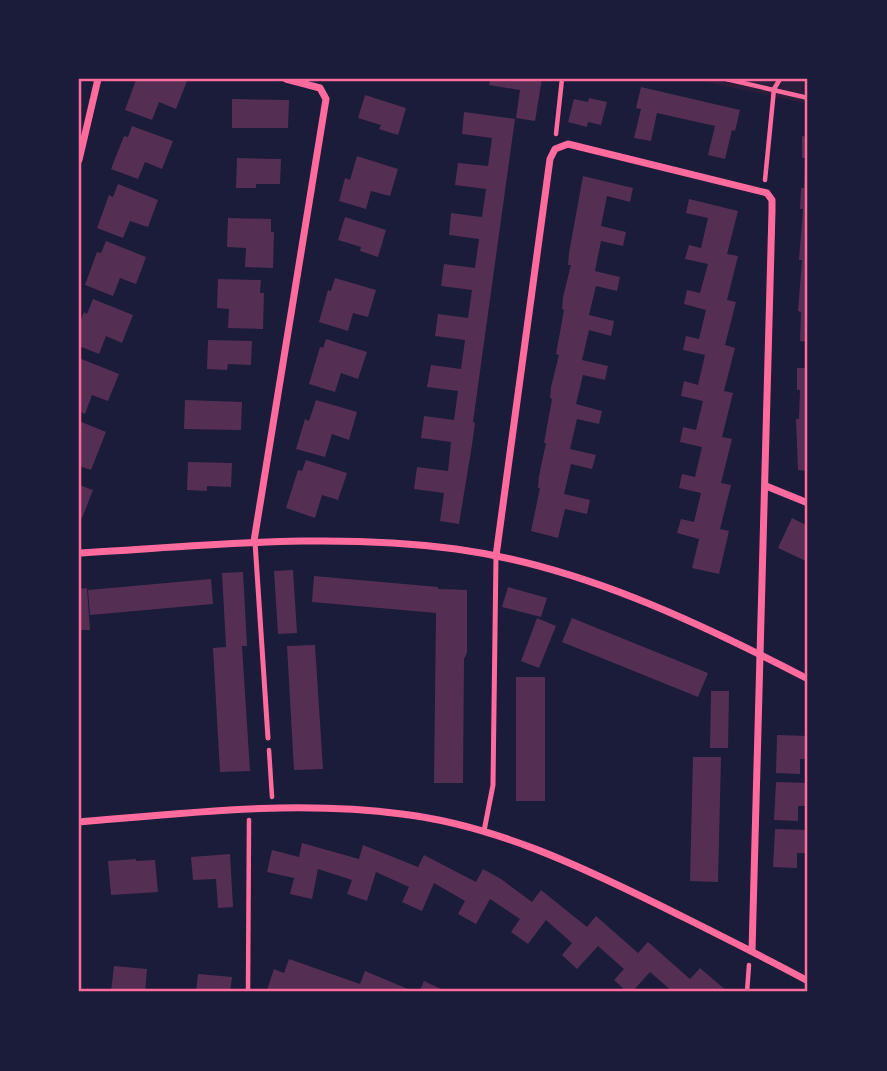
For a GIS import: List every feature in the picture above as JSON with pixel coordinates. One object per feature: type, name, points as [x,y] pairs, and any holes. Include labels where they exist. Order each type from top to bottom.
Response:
[{"type":"street","points":[[79,160],[98,79]]},
{"type":"street","points":[[254,541],[326,99],[320,88],[286,79]]},
{"type":"street","points":[[496,556],[550,159],[555,149],[568,144],[764,191],[771,196],[766,486],[752,951]]},
{"type":"street","points":[[766,486],[808,503]]},
{"type":"street","points":[[79,553],[254,541],[337,541],[410,544],[496,556],[617,591],[705,628],[808,679]]},
{"type":"street","points":[[79,822],[250,809],[324,808],[404,814],[484,831],[523,844],[611,881],[808,981]]},
{"type":"lane","points":[[254,541],[268,738]]},
{"type":"lane","points":[[484,831],[493,785],[496,556]]},
{"type":"path","points":[[555,149],[562,79]]},
{"type":"path","points":[[726,79],[808,98]]},
{"type":"path","points":[[764,191],[774,89],[780,79]]},
{"type":"path","points":[[268,738],[272,809]]},
{"type":"path","points":[[248,992],[250,809]]},
{"type":"path","points":[[747,992],[752,951]]},
{"type":"shaded area","points":[[692,79],[808,79],[808,104]]},
{"type":"building","points":[[490,79],[542,79],[535,121],[516,118],[520,90],[489,85]]},
{"type":"building","points":[[136,80],[187,81],[176,109],[159,102],[152,120],[125,110]]},
{"type":"building","points":[[641,87],[740,110],[725,159],[708,155],[715,126],[657,113],[651,141],[634,138],[641,109],[636,108]]},
{"type":"building","points":[[365,95],[406,108],[398,135],[379,129],[381,125],[358,118]]},
{"type":"building","points":[[589,98],[607,102],[601,125],[588,122],[587,127],[568,122],[574,99],[588,102]]},
{"type":"building","points":[[232,99],[289,100],[288,128],[232,128]]},
{"type":"building","points":[[464,112],[515,119],[459,524],[440,521],[444,493],[414,489],[417,467],[448,471],[451,442],[421,438],[424,416],[454,420],[458,391],[427,387],[431,365],[461,369],[465,340],[435,336],[438,314],[468,318],[472,290],[441,286],[444,264],[475,268],[479,239],[449,235],[451,213],[482,217],[486,189],[455,185],[458,163],[488,166],[492,138],[462,134]]},
{"type":"building","points":[[132,126],[173,141],[162,169],[145,162],[138,179],[111,169],[124,136],[128,137]]},
{"type":"building","points":[[802,136],[808,137],[808,342],[800,341],[801,312],[798,311],[803,209],[800,209],[805,158],[802,158]]},
{"type":"building","points":[[357,156],[398,169],[390,196],[371,191],[366,209],[339,201],[345,178],[350,180]]},
{"type":"building","points":[[237,158],[281,159],[280,184],[256,184],[256,188],[236,188]]},
{"type":"building","points":[[583,176],[633,188],[630,202],[607,196],[601,226],[626,232],[623,246],[601,241],[595,271],[620,277],[617,291],[596,286],[589,315],[614,321],[611,336],[589,330],[582,360],[608,366],[605,380],[583,375],[576,404],[602,411],[599,424],[577,419],[570,449],[596,455],[592,469],[571,464],[564,494],[590,500],[587,514],[565,509],[558,538],[531,531],[540,488],[539,476],[552,399],[551,387],[559,355],[556,354],[564,310],[563,297],[571,265],[568,265],[569,253]]},
{"type":"building","points":[[118,184],[158,200],[148,227],[130,221],[123,238],[97,228],[109,195],[113,197]]},
{"type":"building","points":[[689,199],[738,211],[727,254],[738,256],[727,300],[736,302],[725,345],[735,348],[724,391],[733,393],[722,437],[732,439],[721,483],[731,485],[720,529],[729,531],[719,574],[692,568],[699,539],[677,533],[681,519],[694,522],[701,493],[679,488],[682,474],[695,477],[702,447],[680,442],[683,427],[696,430],[703,401],[681,396],[684,381],[698,385],[705,355],[683,350],[686,336],[699,339],[706,310],[684,304],[687,290],[700,293],[708,264],[685,259],[689,245],[701,248],[708,218],[686,213]]},
{"type":"building","points":[[345,217],[386,230],[378,257],[360,251],[361,247],[338,240]]},
{"type":"building","points":[[228,218],[271,219],[271,232],[274,232],[273,268],[245,267],[246,248],[227,247]]},
{"type":"building","points":[[106,241],[146,257],[136,284],[120,278],[113,296],[85,285],[97,252],[101,253]]},
{"type":"building","points":[[335,278],[376,290],[368,317],[353,313],[348,331],[319,322],[328,290],[331,291]]},
{"type":"building","points":[[218,279],[261,280],[260,293],[264,293],[263,329],[228,328],[229,309],[217,308]]},
{"type":"building","points":[[93,299],[133,315],[122,343],[106,336],[99,354],[79,346],[79,325]]},
{"type":"building","points":[[326,339],[367,352],[358,379],[341,373],[335,392],[309,384],[320,347],[323,348]]},
{"type":"building","points":[[208,340],[252,341],[251,365],[228,364],[227,370],[207,369]]},
{"type":"building","points":[[79,358],[119,374],[108,401],[92,395],[85,414],[79,411]]},
{"type":"building","points":[[797,368],[808,368],[808,471],[798,470],[796,419],[799,419],[800,390],[797,390]]},
{"type":"building","points":[[185,400],[242,402],[241,430],[184,429]]},
{"type":"building","points":[[316,400],[357,412],[349,440],[332,434],[325,457],[296,449],[305,419],[309,421]]},
{"type":"building","points":[[79,421],[106,432],[91,470],[79,466]]},
{"type":"building","points":[[306,460],[347,473],[338,500],[322,495],[315,518],[286,508],[298,470],[302,471]]},
{"type":"building","points":[[188,462],[232,463],[231,487],[207,486],[207,491],[187,490]]},
{"type":"building","points":[[79,485],[93,490],[82,518],[79,517]]},
{"type":"building","points":[[792,518],[808,526],[808,562],[778,548]]},
{"type":"building","points":[[293,570],[297,633],[278,634],[274,571]]},
{"type":"building","points":[[243,572],[247,646],[242,646],[250,771],[220,772],[213,648],[226,647],[222,573]]},
{"type":"building","points":[[314,576],[467,590],[463,783],[434,783],[436,613],[312,602]]},
{"type":"building","points":[[211,579],[213,604],[90,615],[88,590]]},
{"type":"building","points":[[508,587],[547,598],[541,617],[502,607]]},
{"type":"building","points":[[87,588],[90,630],[79,630],[79,589]]},
{"type":"building","points":[[537,618],[556,626],[539,668],[521,661]]},
{"type":"building","points":[[572,618],[708,673],[698,697],[562,642]]},
{"type":"building","points":[[315,645],[323,769],[294,770],[287,646]]},
{"type":"building","points":[[516,677],[545,677],[545,801],[516,801]]},
{"type":"building","points":[[711,691],[729,691],[728,748],[710,748]]},
{"type":"building","points":[[777,735],[808,736],[808,759],[800,759],[800,774],[776,773]]},
{"type":"building","points":[[693,757],[721,757],[718,882],[690,881]]},
{"type":"building","points":[[776,782],[808,783],[808,806],[798,806],[798,821],[774,820]]},
{"type":"building","points":[[775,829],[808,830],[808,853],[797,853],[797,868],[773,867]]},
{"type":"building","points":[[302,843],[359,859],[363,845],[418,867],[424,855],[476,882],[483,869],[532,902],[541,890],[587,927],[596,916],[638,953],[648,942],[690,979],[700,968],[728,992],[673,992],[650,972],[632,992],[627,992],[614,980],[624,969],[598,946],[577,969],[562,955],[572,943],[546,920],[528,944],[511,932],[520,919],[490,899],[476,924],[458,914],[465,901],[434,883],[422,911],[402,902],[409,887],[376,872],[367,901],[347,894],[352,880],[318,869],[312,899],[290,894],[294,878],[267,872],[272,850],[299,857]]},
{"type":"building","points":[[230,854],[233,907],[218,908],[216,879],[193,880],[191,857]]},
{"type":"building","points":[[155,860],[158,892],[111,895],[108,861]]},
{"type":"building","points":[[289,959],[360,984],[365,971],[415,992],[267,990],[274,969],[284,973]]},
{"type":"building","points":[[114,966],[147,969],[145,992],[111,992]]},
{"type":"building","points":[[198,974],[232,977],[230,992],[196,992]]},
{"type":"building","points":[[424,981],[443,990],[448,992],[419,992]]}]
